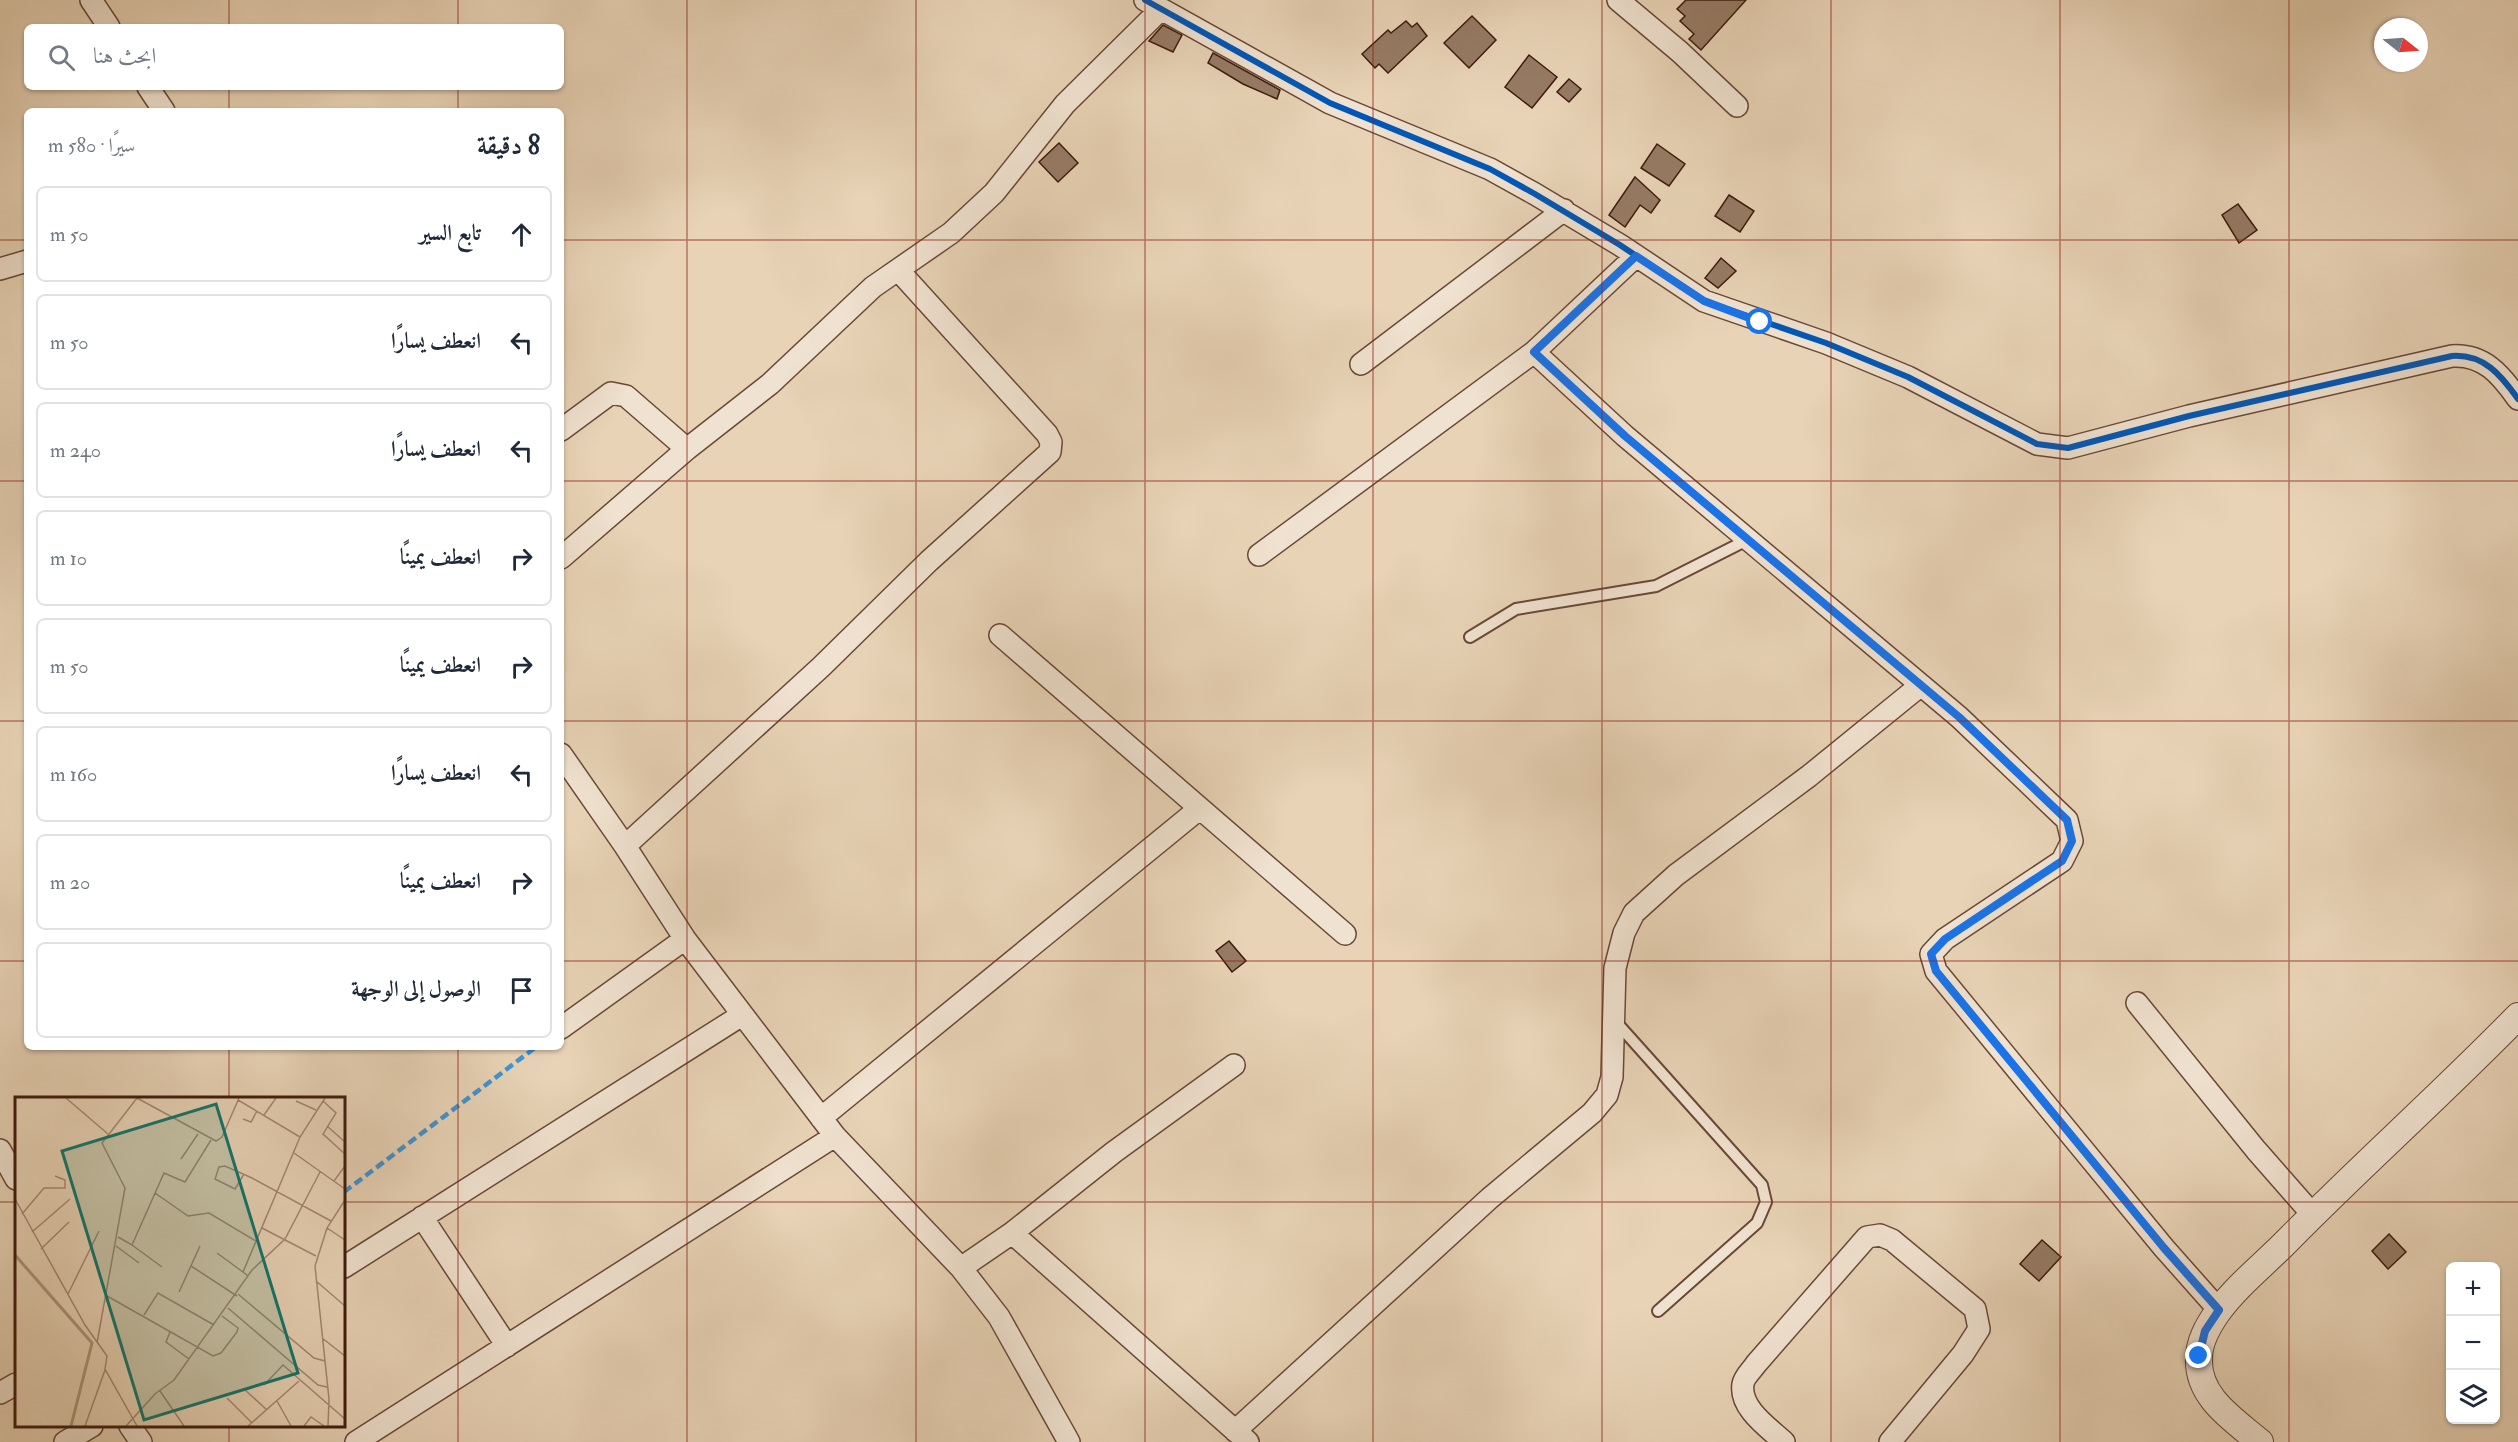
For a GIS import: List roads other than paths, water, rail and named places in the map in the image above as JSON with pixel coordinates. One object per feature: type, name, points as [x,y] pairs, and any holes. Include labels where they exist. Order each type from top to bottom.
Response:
[{"type":"street","points":[[91,0],[107,24]]},
{"type":"street","points":[[1618,0],[1680,52],[1737,106]]},
{"type":"street","points":[[564,555],[687,449],[770,384],[873,287],[951,233],[994,193],[1065,104],[1153,4],[1330,103],[1490,169],[1564,210],[1704,301],[1826,343],[1908,377],[2037,444],[2053,448],[2068,448],[2189,416],[2452,356],[2465,355],[2483,361],[2501,375],[2518,399]]},
{"type":"street","points":[[150,90],[162,108]]},
{"type":"street","points":[[1361,364],[1564,210]]},
{"type":"street","points":[[1259,555],[1534,352],[1636,256]]},
{"type":"street","points":[[0,269],[24,262]]},
{"type":"street","points":[[625,846],[821,667],[929,561],[1050,452],[1051,442],[1047,434],[899,271]]},
{"type":"street","points":[[1534,352],[1625,436],[1922,686],[2067,820],[2072,841],[2062,861],[1945,939],[1931,954],[1936,971],[2149,1231],[2219,1310]]},
{"type":"street","points":[[564,428],[611,393],[620,394],[626,396],[687,449]]},
{"type":"street","points":[[1000,634],[1345,934]]},
{"type":"street","points":[[1012,1233],[1241,1437],[1490,1198],[1592,1113],[1607,1095],[1614,1038],[1611,1017],[1614,968],[1624,933],[1634,912],[1676,875],[1809,776],[1922,686]]},
{"type":"street","points":[[564,758],[625,846],[685,939],[835,1137],[961,1268],[999,1317],[1069,1442]]},
{"type":"street","points":[[821,1118],[1199,809]]},
{"type":"street","points":[[564,1026],[685,939]]},
{"type":"street","points":[[2137,1003],[2256,1150],[2313,1215]]},
{"type":"street","points":[[345,1266],[742,1015]]},
{"type":"street","points":[[2260,1442],[2221,1408],[2203,1384],[2199,1370],[2201,1344],[2205,1331],[2219,1310],[2313,1215],[2456,1080],[2518,1016]]},
{"type":"street","points":[[961,1268],[1012,1233],[1114,1152],[1234,1065]]},
{"type":"street","points":[[356,1442],[835,1137]]},
{"type":"street","points":[[0,1150],[15,1177]]},
{"type":"street","points":[[422,1217],[507,1346]]},
{"type":"street","points":[[1784,1442],[1751,1410],[1743,1396],[1743,1382],[1866,1237],[1880,1235],[1892,1240],[1975,1309],[1979,1329],[1964,1354],[1890,1442]]},
{"type":"street","points":[[0,1393],[15,1385]]},
{"type":"street","points":[[66,1442],[89,1427]]},
{"type":"street","points":[[131,1427],[141,1442]]},
{"type":"lane","points":[[1470,637],[1516,609],[1656,586],[1749,539]]},
{"type":"lane","points":[[1611,1017],[1762,1185],[1766,1202],[1757,1223],[1658,1311]]}]
